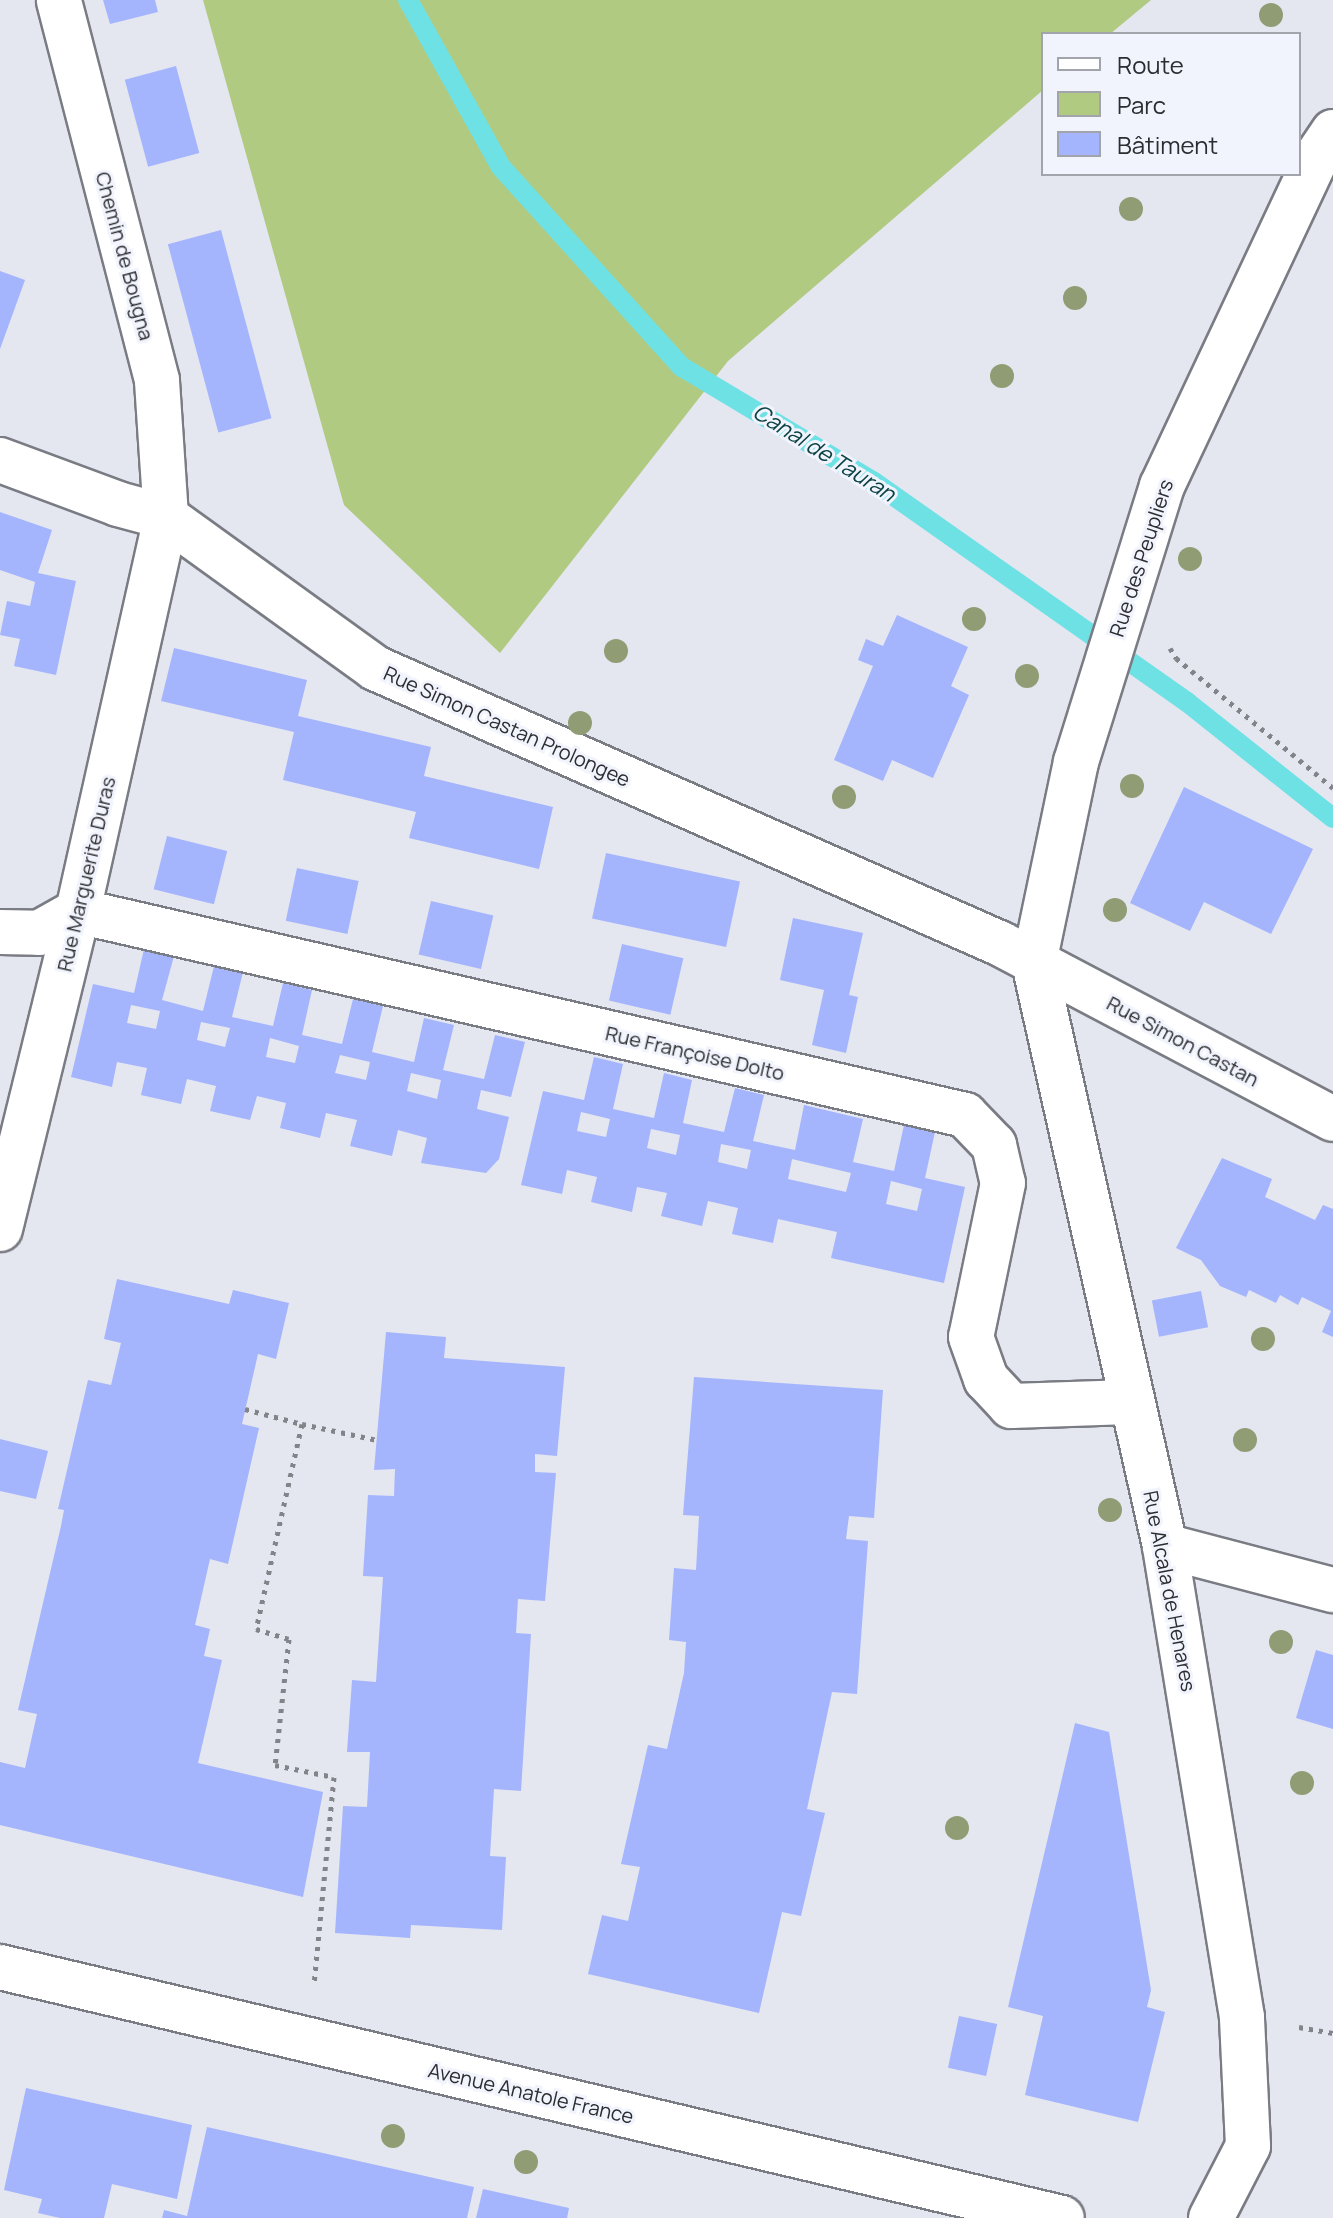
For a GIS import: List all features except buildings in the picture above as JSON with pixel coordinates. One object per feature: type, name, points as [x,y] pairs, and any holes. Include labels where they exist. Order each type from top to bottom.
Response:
[{"type":"street","name":"Chemin de Bougna","points":[[59,0],[157,380],[166,517]]},
{"type":"street","name":"Rue des Peupliers","points":[[1034,963],[1076,762],[1162,486],[1317,156],[1333,132]]},
{"type":"street","name":"Rue Simon Castan Prolongee","points":[[0,460],[118,504],[166,517],[375,668],[1001,944],[1034,963]]},
{"type":"street","name":"Rue Marguerite Duras","points":[[0,1229],[78,911],[166,517]]},
{"type":"street","points":[[0,932],[39,933],[78,911]]},
{"type":"street","name":"Rue Françoise Dolto","points":[[78,911],[965,1115],[994,1145],[1003,1183],[971,1337],[986,1379],[1011,1406],[1130,1402]]},
{"type":"street","name":"Rue Simon Castan","points":[[1034,963],[1333,1119]]},
{"type":"street","name":"Rue Alcala de Henares","points":[[1034,963],[1130,1402],[1165,1546],[1242,2017],[1248,2146],[1211,2218]]},
{"type":"street","points":[[1165,1546],[1333,1590]]},
{"type":"street","name":"Avenue Anatole France","points":[[0,1967],[1062,2218]]},
{"type":"path","points":[[1126,602],[1176,658],[1333,788]]},
{"type":"path","points":[[245,1409],[377,1440]]},
{"type":"path","points":[[302,1424],[256,1629],[289,1639],[275,1765],[334,1777],[309,2040]]},
{"type":"green space","points":[[203,0],[1151,0],[1112,32],[1041,32],[1041,92],[728,361],[500,653],[344,505]]},
{"type":"waterway","name":"Canal de Tauran","points":[[408,0],[501,167],[682,367],[874,482],[1187,702],[1333,818]]}]
